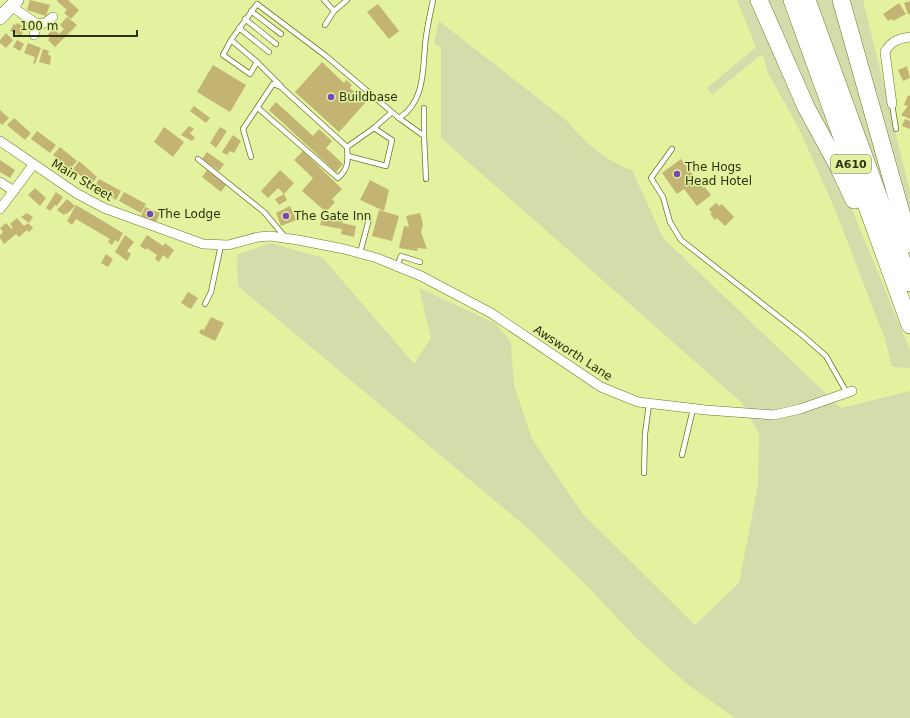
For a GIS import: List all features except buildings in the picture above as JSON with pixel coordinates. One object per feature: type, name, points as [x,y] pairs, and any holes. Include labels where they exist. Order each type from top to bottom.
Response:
[{"type":"highway","points":[[759,0],[806,107],[837,164],[876,254],[902,301]]},
{"type":"highway","name":"A610","points":[[792,0],[808,24],[910,283]]},
{"type":"highway","name":"A610","points":[[807,0],[808,24],[910,325]]},
{"type":"highway","points":[[841,0],[910,244]]},
{"type":"street","points":[[0,18],[14,3],[37,24],[45,23],[53,17]]},
{"type":"street","points":[[34,35],[37,24]]},
{"type":"street","points":[[892,104],[884,52],[896,39],[910,37]]},
{"type":"street","name":"Main Street","points":[[0,142],[104,208],[203,244],[228,245],[258,237],[286,238],[344,249]]},
{"type":"street","points":[[0,209],[34,164]]},
{"type":"street","points":[[0,182],[14,191]]},
{"type":"street","name":"Awsworth Lane","points":[[344,249],[360,253],[421,276],[491,313],[601,387],[625,398],[649,404],[774,415],[800,410],[850,392]]},
{"type":"lane","points":[[324,0],[334,11]]},
{"type":"lane","points":[[325,24],[334,11],[347,0]]},
{"type":"lane","points":[[399,118],[406,114],[415,101],[423,81],[425,45],[433,0]]},
{"type":"lane","points":[[257,62],[250,74],[223,55],[239,28],[257,4],[326,56],[391,113],[424,136]]},
{"type":"lane","points":[[251,11],[281,34]]},
{"type":"lane","points":[[245,20],[276,44]]},
{"type":"lane","points":[[239,28],[269,52]]},
{"type":"lane","points":[[231,40],[257,62],[281,87],[347,147],[349,163],[344,172],[338,178],[258,108]]},
{"type":"lane","points":[[251,157],[243,129],[274,84],[281,87]]},
{"type":"lane","points":[[892,104],[896,129]]},
{"type":"lane","points":[[424,108],[426,179]]},
{"type":"lane","points":[[347,147],[374,128],[391,113]]},
{"type":"lane","points":[[348,156],[386,166],[392,140],[374,128]]},
{"type":"lane","points":[[672,149],[651,178],[663,197],[670,222],[681,240],[802,335],[826,356],[850,392]]},
{"type":"lane","points":[[198,159],[264,212],[286,238]]},
{"type":"lane","points":[[360,253],[370,219]]},
{"type":"lane","points":[[205,304],[211,292],[221,245]]},
{"type":"lane","points":[[397,266],[401,256],[420,262]]},
{"type":"lane","points":[[644,473],[645,434],[649,404]]},
{"type":"lane","points":[[682,455],[693,409]]},
{"type":"green space","points":[[737,0],[754,0],[848,200],[910,350],[910,368],[892,367],[885,339],[834,207],[799,129],[768,73],[763,55],[758,57],[712,95],[707,88],[756,47]]},
{"type":"green space","points":[[766,0],[784,0],[837,141],[832,144]]},
{"type":"green space","points":[[814,0],[835,0],[887,189],[885,189]]},
{"type":"green space","points":[[846,0],[863,0],[910,192],[910,223]]},
{"type":"green space","points":[[439,21],[566,120],[596,150],[622,166],[632,170],[663,238],[841,408],[910,391],[910,718],[735,718],[687,684],[636,638],[590,589],[531,531],[238,286],[237,255],[270,243],[323,258],[414,364],[431,338],[419,288],[495,323],[511,342],[514,385],[532,439],[582,513],[695,625],[739,583],[758,485],[759,434],[741,402],[441,138],[441,48],[434,43]]},
{"type":"place","name":"Buildbase","points":[[331,97]]},
{"type":"place","name":"The Hogs Head Hotel","points":[[677,174]]},
{"type":"place","name":"The Lodge","points":[[150,214]]},
{"type":"place","name":"The Gate Inn","points":[[286,216]]}]
